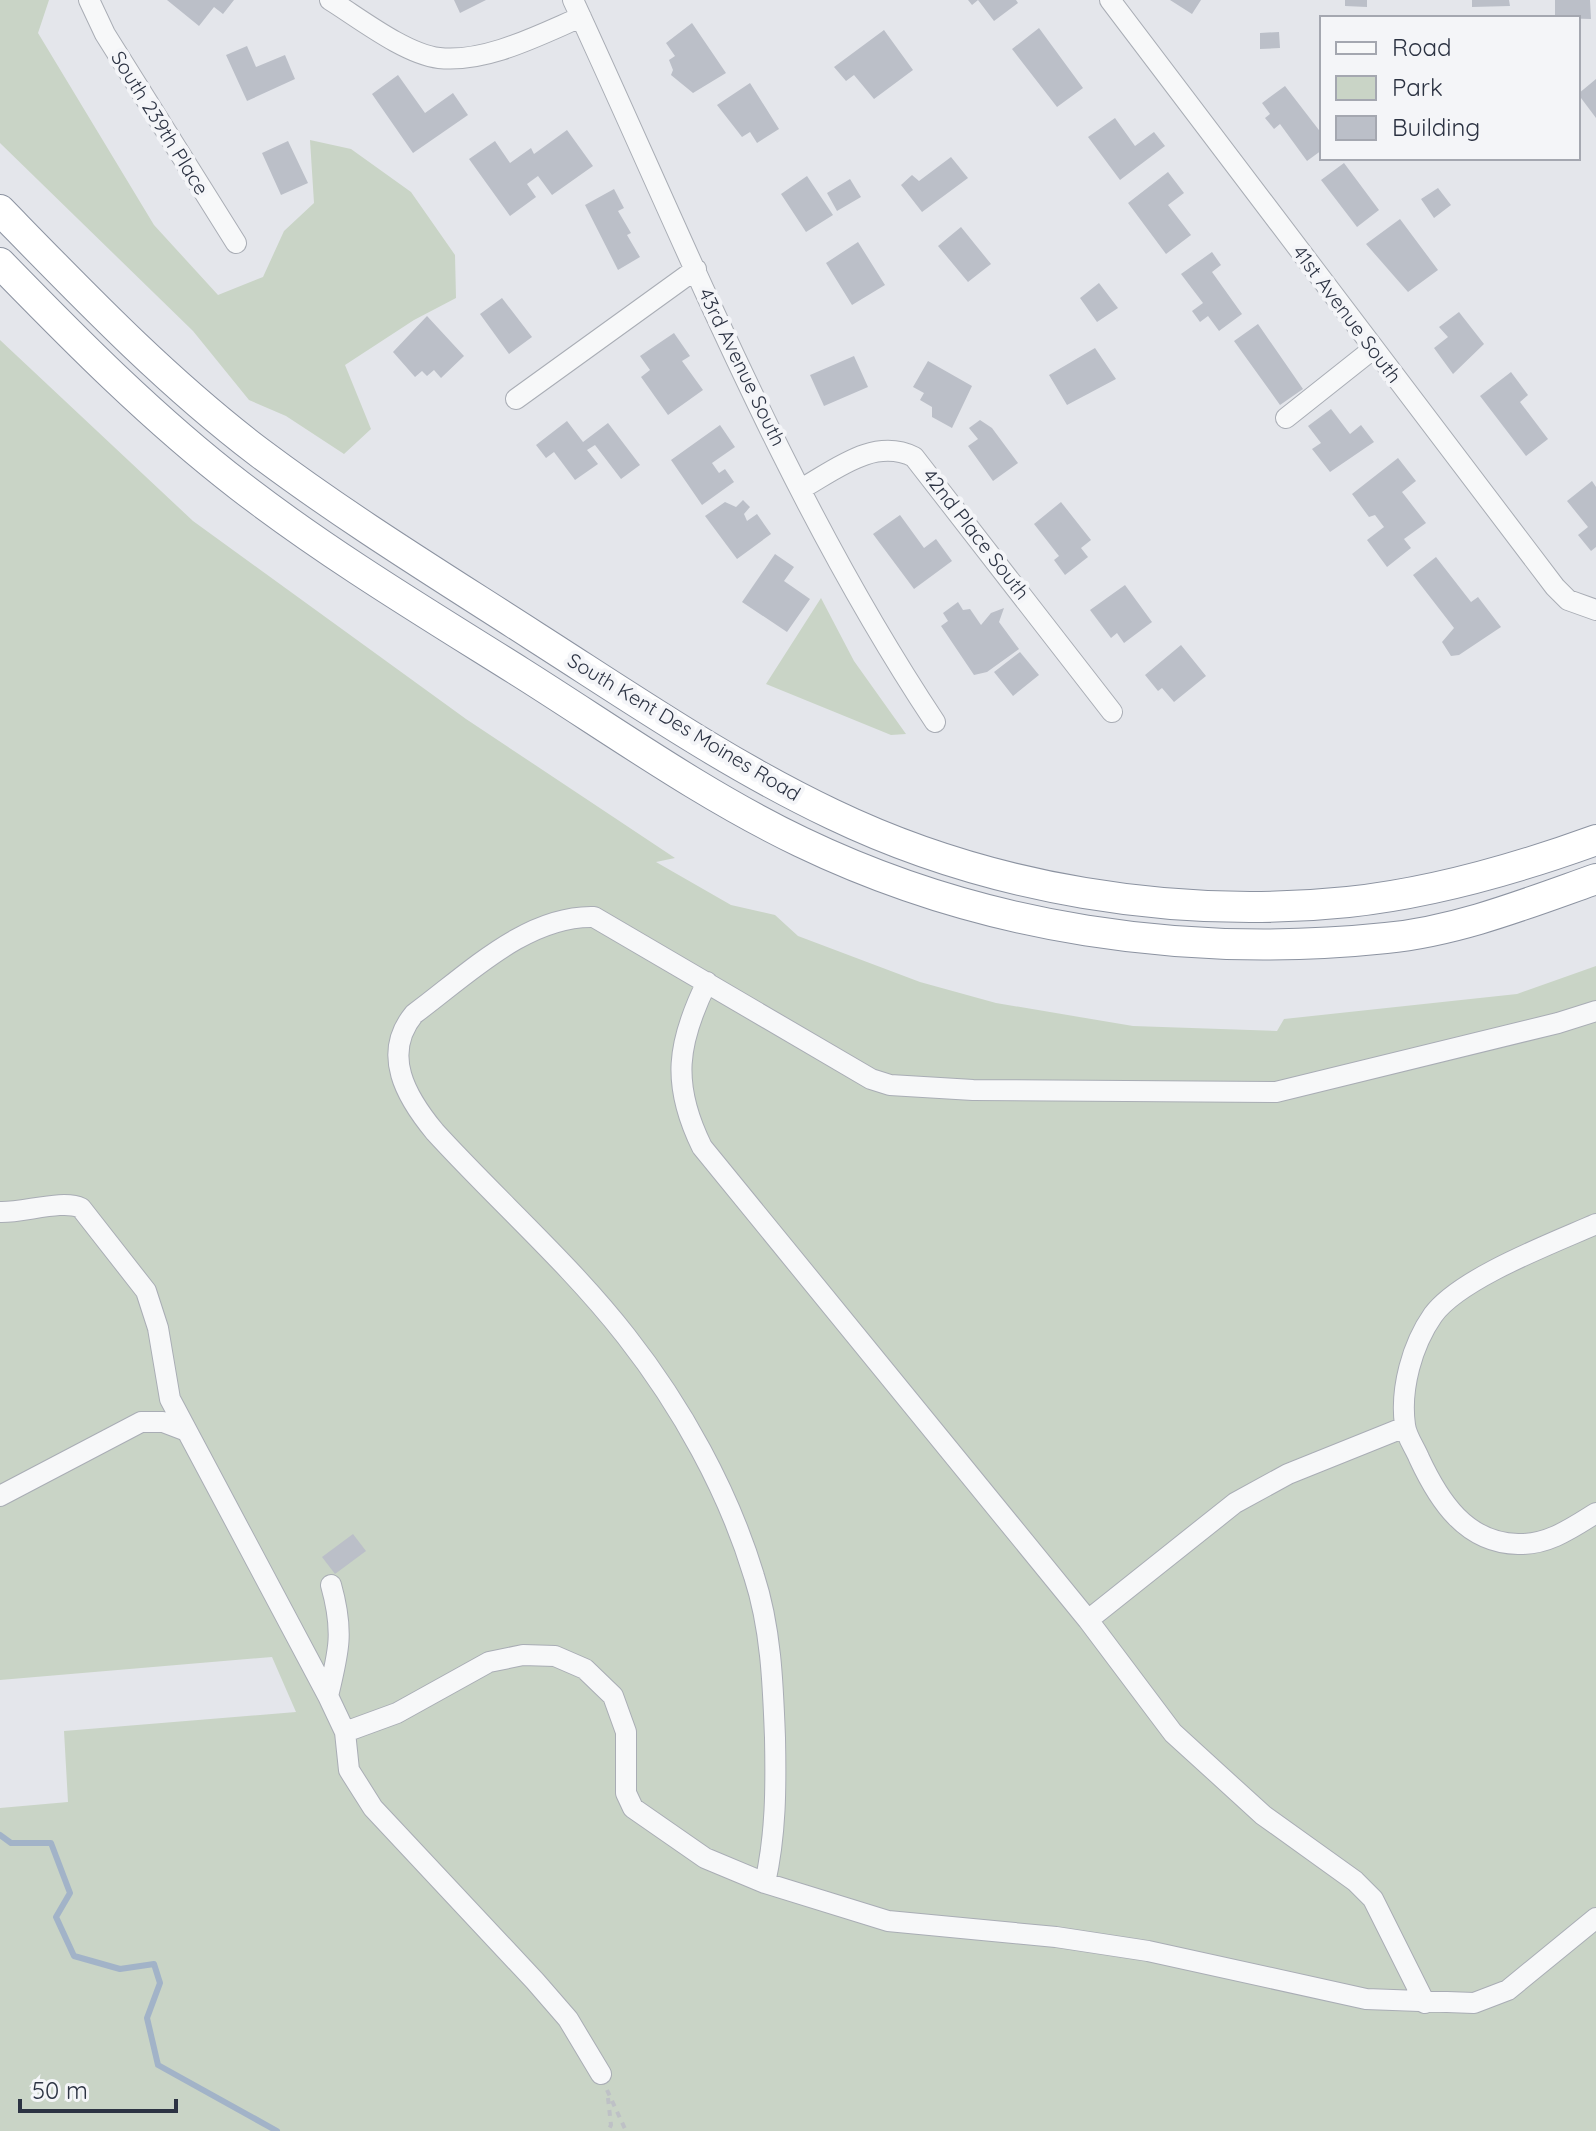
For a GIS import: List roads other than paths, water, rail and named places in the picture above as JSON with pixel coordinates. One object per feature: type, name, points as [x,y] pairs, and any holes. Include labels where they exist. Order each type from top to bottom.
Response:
[{"type":"highway","name":"South Kent Des Moines Road","points":[[0,210],[110,322],[190,395],[258,452],[340,511],[708,746],[772,784],[869,831],[953,861],[1017,878],[1126,899],[1244,906],[1353,902],[1431,889],[1503,872],[1596,840]]},
{"type":"highway","name":"South Kent Des Moines Road","points":[[0,263],[79,344],[174,432],[290,523],[700,785],[798,841],[864,870],[1023,920],[1117,937],[1237,945],[1389,938],[1465,922],[1596,879]]},
{"type":"street","name":"South 239th Place","points":[[89,0],[105,34],[236,243]]},
{"type":"street","points":[[330,0],[389,37],[440,58],[505,47],[577,9]]},
{"type":"street","name":"41st Avenue South","points":[[1110,0],[1555,587],[1568,600],[1596,610]]},
{"type":"street","name":"43rd Avenue South","points":[[577,9],[801,489],[879,637],[935,722]]},
{"type":"street","points":[[516,399],[696,269]]},
{"type":"street","points":[[1286,418],[1373,349]]},
{"type":"street","name":"42nd Place South","points":[[801,489],[878,450],[900,450],[914,457],[1112,712]]},
{"type":"street","points":[[765,1883],[774,1843],[773,1677],[754,1575],[719,1487],[660,1381],[624,1333],[420,1114],[403,1081],[398,1049],[403,1028],[414,1014],[506,945],[578,916],[594,917],[871,1079],[890,1085],[973,1090],[1276,1092],[1543,1027],[1596,1011]]},
{"type":"street","points":[[707,982],[689,1020],[682,1046],[680,1086],[690,1123],[702,1147],[1088,1620],[1173,1733],[1263,1815],[1355,1881],[1373,1899],[1425,2003]]},
{"type":"street","points":[[0,1212],[74,1205],[86,1214],[146,1291],[158,1328],[164,1376],[184,1430],[328,1696],[345,1732],[349,1770],[373,1808],[568,2019],[604,2083]]},
{"type":"street","points":[[1596,1224],[1472,1282],[1434,1314],[1417,1345],[1407,1379],[1405,1427],[1432,1486],[1464,1525],[1482,1536],[1505,1543],[1538,1542],[1596,1513]]},
{"type":"street","points":[[0,1496],[141,1422],[163,1422],[184,1430]]},
{"type":"street","points":[[1088,1620],[1235,1503],[1288,1474],[1405,1427]]},
{"type":"street","points":[[328,1696],[341,1643],[341,1623],[331,1585]]},
{"type":"street","points":[[345,1732],[397,1713],[499,1659],[539,1654],[573,1662],[601,1681],[622,1715],[626,1732],[626,1793],[633,1808],[705,1858],[765,1883],[888,1921],[1056,1937],[1148,1951],[1366,1999],[1474,2003],[1508,1990],[1596,1918]]},
{"type":"waterway","points":[[0,1835],[11,1843],[51,1843],[70,1893],[56,1917],[74,1956],[120,1969],[154,1964],[160,1983],[147,2018],[158,2065],[277,2131]]}]
